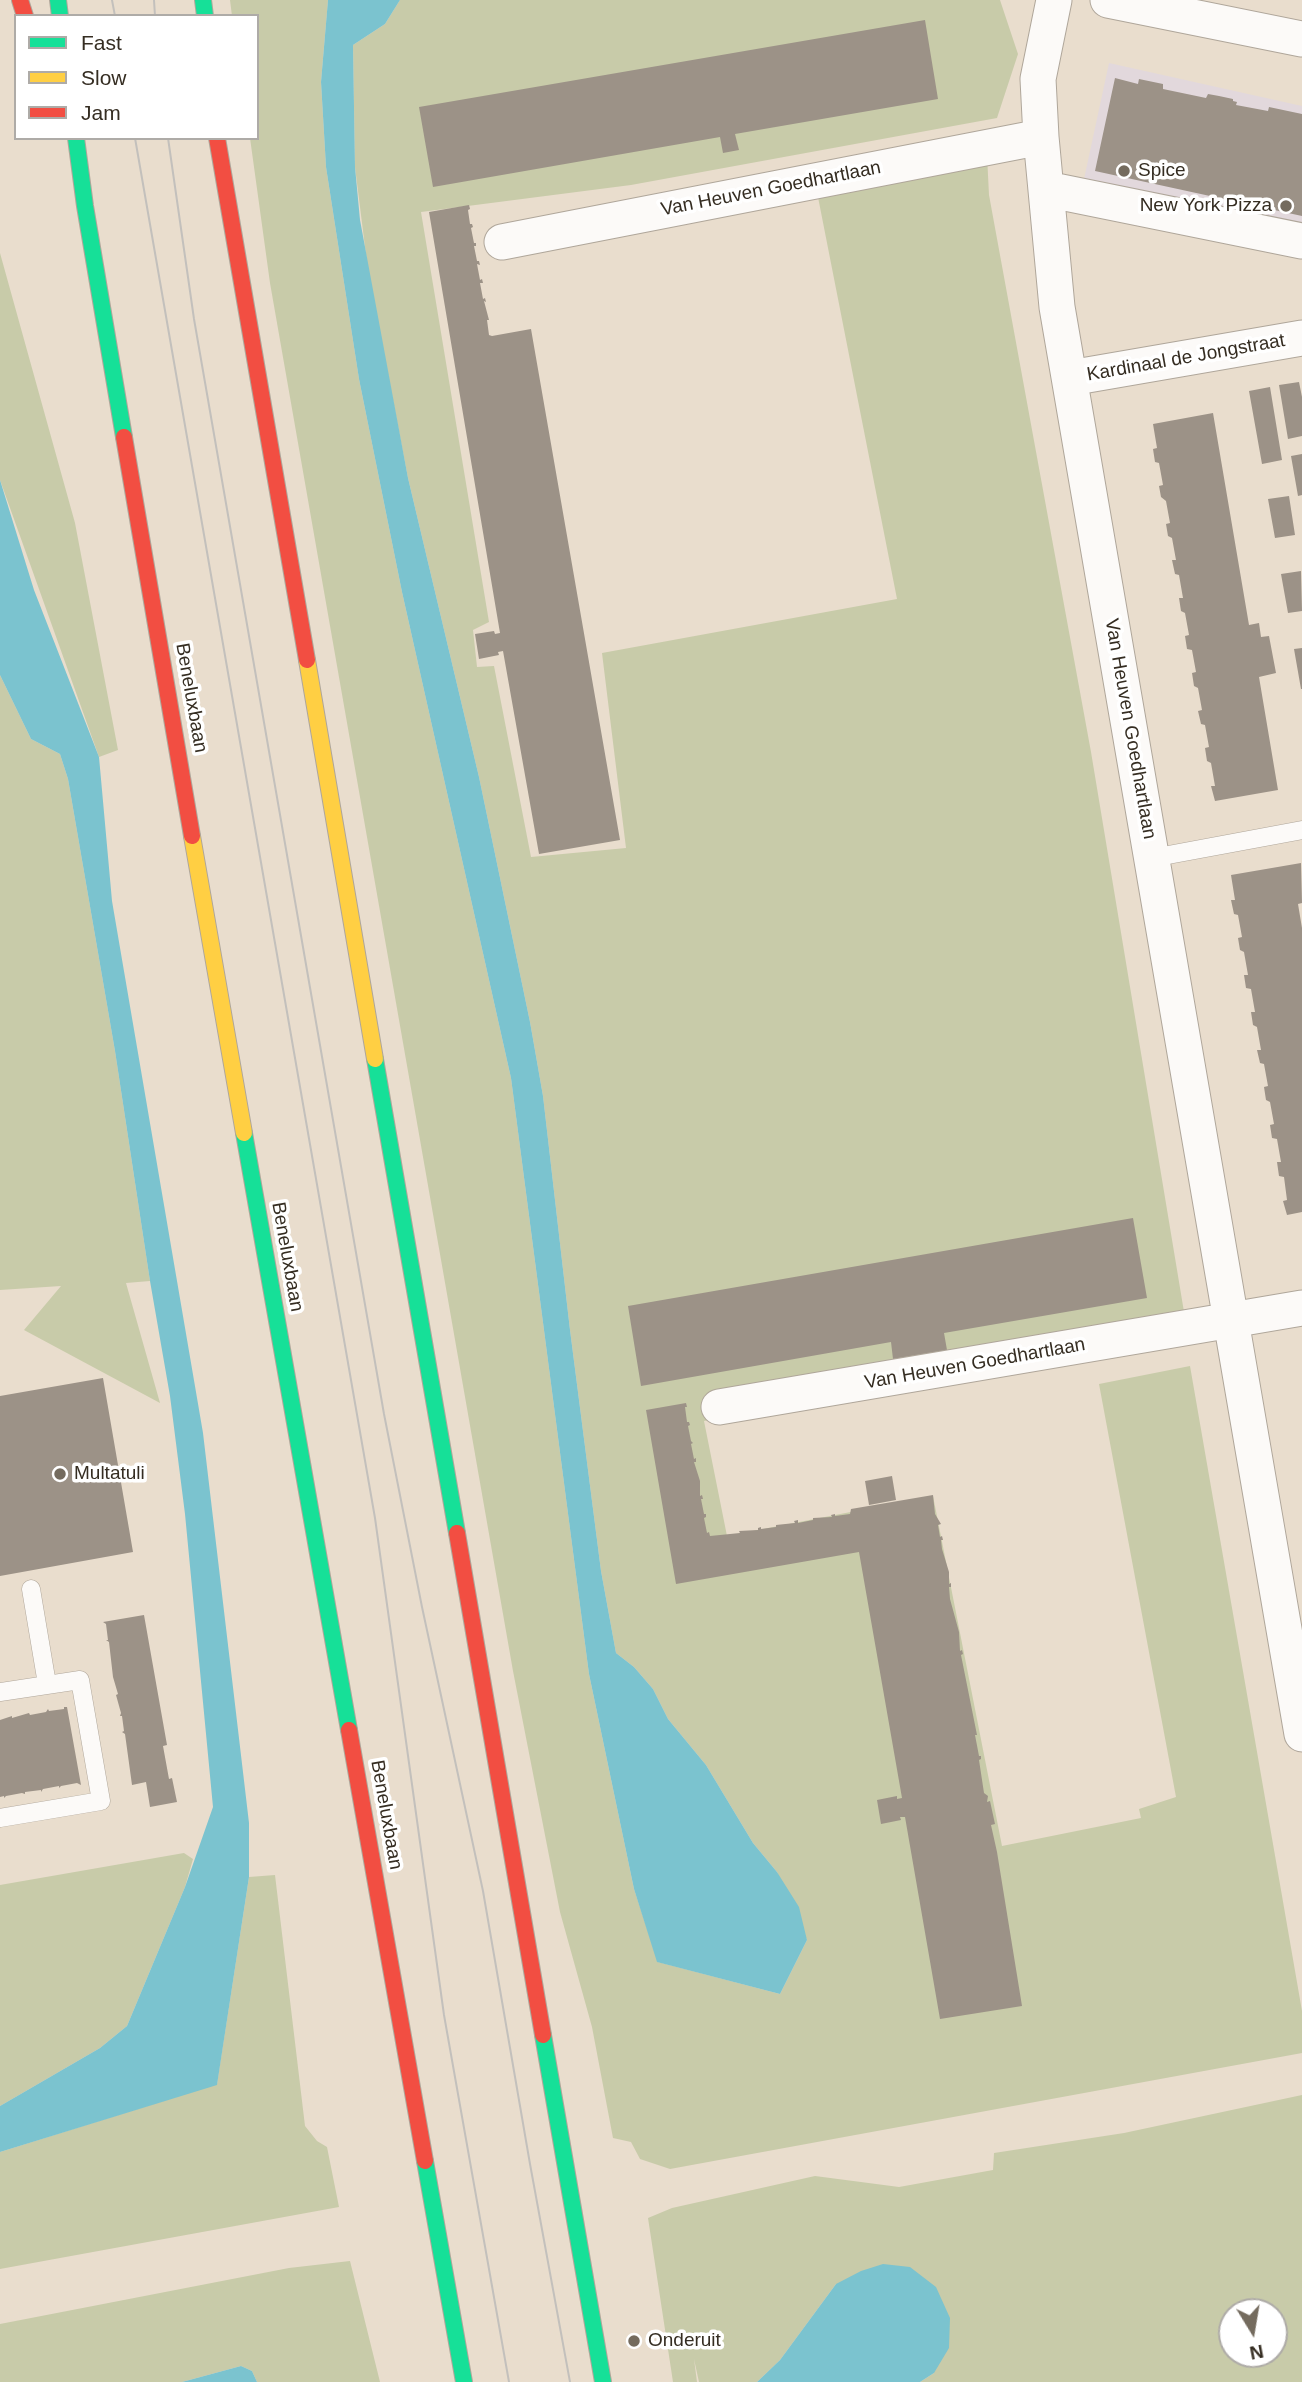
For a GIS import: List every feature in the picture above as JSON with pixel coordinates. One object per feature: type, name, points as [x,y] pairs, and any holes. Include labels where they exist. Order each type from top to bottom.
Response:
[{"type":"main road","points":[[64,140],[85,206]]},
{"type":"main road","name":"Beneluxbaan","points":[[76,140],[85,206],[221,1003],[464,2382]]},
{"type":"main road","points":[[218,140],[603,2382]]},
{"type":"street","points":[[1108,0],[1302,39]]},
{"type":"street","name":"Van Heuven Goedhartlaan","points":[[1047,7],[1038,79],[1057,307],[1302,1734]]},
{"type":"street","name":"Van Heuven Goedhartlaan","points":[[502,242],[1041,137]]},
{"type":"street","points":[[1046,189],[1302,240]]},
{"type":"street","name":"Kardinaal de Jongstraat","points":[[1070,378],[1302,338]]},
{"type":"street","points":[[1231,1320],[1302,1308]]},
{"type":"street","name":"Van Heuven Goedhartlaan","points":[[719,1407],[1231,1320]]},
{"type":"lane","points":[[1152,858],[1302,831]]},
{"type":"lane","points":[[32,1589],[47,1684]]},
{"type":"lane","points":[[0,1692],[80,1679],[101,1801],[0,1818]]},
{"type":"shaded area","points":[[1109,63],[1302,106],[1302,225],[1084,179]]},
{"type":"green space","points":[[230,0],[328,0],[321,82],[326,167],[359,379],[402,592],[511,1078],[589,1674],[634,1889],[658,1962],[780,1994],[807,1940],[777,1872],[753,1843],[706,1765],[668,1719],[653,1689],[634,1667],[616,1653],[601,1571],[543,1096],[530,1022],[479,777],[408,478],[368,271],[355,167],[353,45],[385,24],[400,0],[1000,0],[1018,54],[997,118],[631,185],[421,212],[489,622],[473,630],[477,667],[494,666],[531,857],[626,848],[602,653],[897,599],[817,192],[987,155],[989,195],[1091,752],[1186,1324],[956,1367],[704,1421],[727,1536],[933,1496],[1002,1846],[1141,1818],[1139,1809],[1176,1797],[1099,1384],[1190,1366],[1302,2011],[1302,2053],[670,2169],[640,2159],[631,2142],[613,2138],[592,2027],[560,1912],[513,1671],[270,283],[250,140],[259,140],[259,14],[232,14]]},
{"type":"green space","points":[[0,253],[75,523],[118,750],[99,757],[0,480]]},
{"type":"green space","points":[[0,675],[31,739],[60,754],[68,779],[115,1051],[150,1281],[126,1283],[160,1403],[24,1330],[61,1286],[0,1290]]},
{"type":"green space","points":[[184,1853],[193,1859],[185,1887],[127,2026],[100,2048],[0,2106],[0,1885]]},
{"type":"green space","points":[[275,1875],[305,2126],[317,2141],[327,2147],[339,2207],[0,2269],[0,2152],[217,2084],[249,1877]]},
{"type":"green space","points":[[1302,2095],[1302,2382],[920,2382],[934,2373],[836,2284],[780,2360],[757,2382],[699,2382],[694,2359],[697,2382],[673,2382],[648,2218],[672,2208],[815,2176],[899,2187],[993,2170],[994,2153],[1124,2133]]},
{"type":"green space","points":[[350,2261],[380,2382],[257,2382],[252,2371],[241,2366],[182,2382],[0,2382],[0,2324],[289,2268]]},
{"type":"water","points":[[328,0],[400,0],[385,24],[353,45],[355,167],[360,220],[408,478],[479,777],[530,1022],[543,1096],[601,1571],[616,1653],[634,1667],[653,1689],[668,1719],[706,1765],[753,1843],[777,1872],[799,1907],[807,1940],[780,1994],[657,1962],[634,1889],[589,1674],[511,1078],[402,592],[359,379],[326,167],[321,82]]},
{"type":"water","points":[[0,480],[34,590],[99,757],[112,901],[203,1433],[249,1823],[249,1877],[217,2085],[0,2152],[0,2106],[100,2048],[127,2026],[185,1887],[213,1807],[185,1514],[170,1396],[68,779],[60,754],[31,739],[0,675]]},
{"type":"water","points":[[883,2264],[910,2267],[936,2287],[950,2318],[949,2348],[934,2373],[920,2382],[757,2382],[780,2360],[836,2284],[861,2271]]},
{"type":"water","points":[[241,2366],[252,2371],[257,2382],[182,2382]]},
{"type":"building","points":[[925,20],[938,99],[735,134],[739,150],[723,153],[720,137],[433,187],[419,107]]},
{"type":"building","points":[[1115,78],[1138,84],[1139,79],[1163,84],[1163,89],[1206,98],[1208,94],[1233,99],[1237,102],[1236,105],[1268,111],[1269,107],[1302,114],[1302,216],[1095,171]]},
{"type":"building","points":[[469,205],[470,224],[476,243],[474,246],[480,265],[477,264],[483,283],[480,283],[489,320],[489,335],[531,329],[620,840],[539,854],[503,651],[498,652],[499,655],[479,659],[475,634],[494,631],[495,634],[500,633],[429,212]]},
{"type":"building","points":[[1299,382],[1302,397],[1302,436],[1288,439],[1279,385]]},
{"type":"building","points":[[1270,387],[1282,460],[1262,464],[1249,391]]},
{"type":"building","points":[[1213,413],[1249,625],[1259,623],[1261,637],[1269,636],[1276,673],[1259,677],[1278,790],[1215,801],[1211,786],[1215,786],[1211,763],[1207,761],[1205,748],[1209,747],[1205,725],[1201,724],[1198,711],[1202,710],[1192,673],[1196,672],[1192,650],[1187,649],[1185,636],[1189,635],[1185,613],[1181,611],[1179,598],[1183,598],[1179,575],[1175,574],[1172,560],[1176,560],[1166,524],[1170,523],[1166,501],[1161,497],[1159,486],[1163,485],[1153,449],[1157,448],[1153,424]]},
{"type":"building","points":[[1302,454],[1302,495],[1298,496],[1291,456]]},
{"type":"building","points":[[1289,496],[1295,535],[1275,538],[1268,499]]},
{"type":"building","points":[[1301,571],[1302,611],[1288,613],[1281,574]]},
{"type":"building","points":[[1302,648],[1302,689],[1301,689],[1294,649]]},
{"type":"building","points":[[1301,863],[1302,903],[1298,904],[1302,928],[1302,1212],[1287,1215],[1283,1201],[1287,1200],[1284,1177],[1279,1176],[1277,1162],[1281,1162],[1277,1139],[1272,1138],[1270,1125],[1274,1124],[1264,1087],[1268,1086],[1264,1064],[1260,1063],[1257,1050],[1261,1050],[1257,1027],[1253,1025],[1251,1012],[1255,1012],[1251,989],[1246,988],[1244,975],[1248,975],[1244,952],[1240,950],[1238,938],[1242,937],[1238,915],[1234,914],[1231,900],[1235,900],[1231,875]]},
{"type":"building","points":[[1133,1218],[1147,1298],[944,1333],[947,1350],[893,1359],[891,1342],[641,1386],[628,1306]]},
{"type":"building","name":"Multatuli","points":[[103,1378],[133,1552],[0,1576],[0,1396]]},
{"type":"building","points":[[686,1403],[687,1422],[693,1443],[691,1444],[694,1459],[696,1458],[694,1462],[700,1481],[700,1496],[702,1495],[706,1514],[704,1518],[710,1536],[776,1527],[798,1520],[798,1523],[813,1518],[832,1517],[831,1515],[835,1514],[850,1514],[851,1509],[933,1495],[935,1514],[941,1524],[938,1525],[949,1572],[949,1584],[951,1583],[950,1599],[959,1632],[960,1651],[962,1650],[963,1654],[961,1655],[975,1735],[981,1756],[979,1760],[984,1793],[988,1796],[987,1802],[990,1801],[995,1824],[991,1825],[1022,2006],[940,2019],[905,1817],[881,1824],[877,1800],[897,1796],[897,1799],[902,1798],[859,1552],[676,1584],[646,1410]]},
{"type":"building","points":[[892,1476],[896,1500],[869,1505],[865,1481]]},
{"type":"building","points":[[144,1615],[167,1745],[163,1746],[169,1779],[172,1778],[177,1802],[150,1807],[146,1782],[132,1785],[109,1642],[106,1640],[106,1624],[103,1622]]},
{"type":"building","points":[[67,1707],[81,1785],[77,1783],[43,1789],[41,1792],[0,1797],[0,1720]]},
{"type":"tram line","points":[[112,0],[115,14]]},
{"type":"tram line","points":[[154,0],[155,14]]},
{"type":"tram line","points":[[135,140],[375,1518],[444,2015],[509,2382]]},
{"type":"tram line","points":[[168,140],[194,319],[384,1414],[483,1891],[570,2382]]},
{"type":"traffic: fast","points":[[58,0],[60,14]]},
{"type":"traffic: fast","points":[[203,0],[205,14]]},
{"type":"traffic: fast","points":[[76,140],[124,437]]},
{"type":"traffic: fast","points":[[375,1059],[457,1533]]},
{"type":"traffic: fast","points":[[244,1133],[349,1730]]},
{"type":"traffic: fast","points":[[543,2035],[603,2382]]},
{"type":"traffic: fast","points":[[425,2161],[464,2382]]},
{"type":"traffic: slow","points":[[307,660],[375,1059]]},
{"type":"traffic: slow","points":[[192,836],[244,1133]]},
{"type":"traffic: jam","points":[[20,0],[24,14]]},
{"type":"traffic: jam","points":[[217,140],[307,660]]},
{"type":"traffic: jam","points":[[124,437],[192,836]]},
{"type":"traffic: jam","points":[[457,1533],[543,2035]]},
{"type":"traffic: jam","points":[[349,1730],[425,2161]]},
{"type":"place","name":"Spice","points":[[1124,171]]},
{"type":"place","name":"New York Pizza","points":[[1286,206]]},
{"type":"place","name":"Multatuli","points":[[60,1474]]},
{"type":"place","name":"Onderuit","points":[[634,2341]]}]
